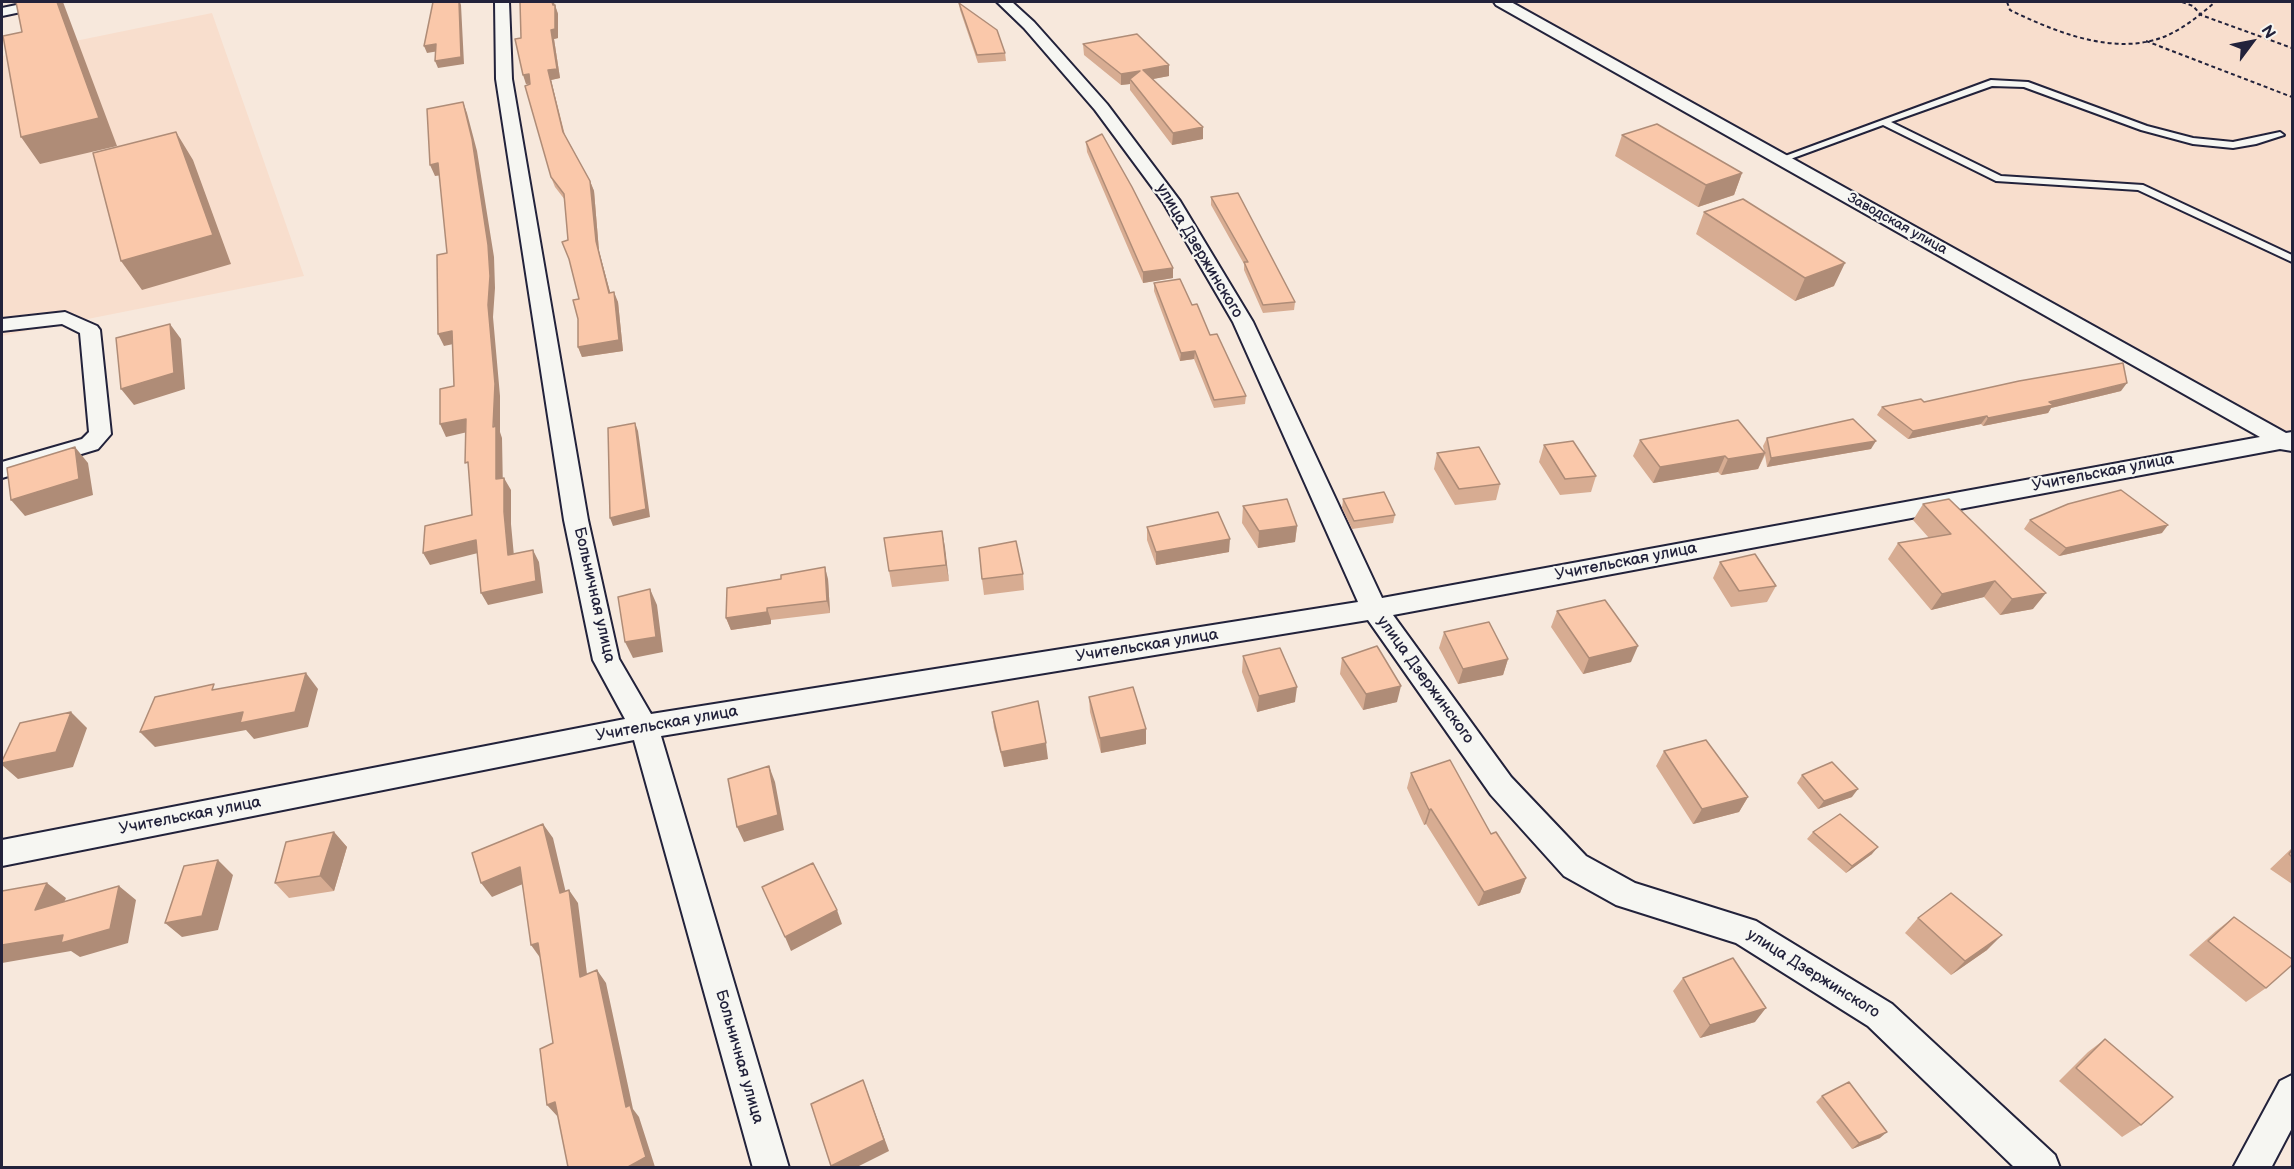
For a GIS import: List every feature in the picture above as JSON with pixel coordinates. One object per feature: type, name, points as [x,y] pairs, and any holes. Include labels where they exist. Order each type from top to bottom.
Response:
[{"type":"street","points":[[2,12],[49,2]]},
{"type":"street","name":"Больничная улица","points":[[502,2],[504,79],[576,520],[606,660],[644,727],[771,1167]]},
{"type":"street","name":"улица Дзержинского","points":[[1004,2],[1029,24],[1101,106],[1171,201],[1243,322],[1374,609],[1501,786],[1575,866],[1627,895],[1745,930],[1880,1015],[2042,1167]]},
{"type":"street","name":"Заводская улица","points":[[1502,2],[2289,442]]},
{"type":"street","points":[[2,325],[65,318],[90,330],[100,434],[90,444],[2,470]]},
{"type":"street","name":"Учительская улица","points":[[2,853],[644,727],[1374,609],[2289,442]]},
{"type":"street","points":[[2251,1167],[2292,1093]]},
{"type":"lane","points":[[1782,159],[1991,83],[2004,81],[2025,84],[2157,131],[2217,145],[2246,144],[2280,135]]},
{"type":"lane","points":[[1884,122],[1999,179],[2140,187],[2292,259]]},
{"type":"path","points":[[2007,2],[2010,10],[2045,28],[2103,41],[2159,39],[2200,15],[2215,2]]},
{"type":"path","points":[[2182,2],[2193,6],[2200,15],[2292,48]]},
{"type":"path","points":[[2145,41],[2292,97]]},
{"type":"shaded area","points":[[1513,2],[2292,2],[2292,440]]},
{"type":"shaded area","points":[[212,13],[304,276],[2,336],[2,56]]},
{"type":"building","points":[[16,2],[57,2],[99,118],[21,137],[3,36],[22,32]]},
{"type":"building","points":[[433,2],[459,2],[461,57],[435,61],[436,44],[424,46]]},
{"type":"building","points":[[520,2],[552,2],[555,5],[555,29],[551,30],[557,69],[548,70],[563,132],[590,181],[596,241],[609,293],[614,292],[619,340],[578,347],[578,319],[573,300],[579,299],[569,259],[562,242],[568,240],[564,194],[551,177],[525,86],[530,84],[529,74],[523,75],[515,39],[521,38]]},
{"type":"building","points":[[959,3],[997,30],[1005,53],[977,55]]},
{"type":"building","points":[[1137,34],[1169,65],[1143,70],[1203,127],[1173,133],[1130,79],[1140,71],[1121,74],[1083,44]]},
{"type":"building","points":[[463,102],[472,139],[488,245],[490,276],[488,305],[495,384],[493,427],[496,426],[496,479],[504,478],[508,555],[533,550],[536,581],[481,593],[476,540],[423,553],[425,526],[472,515],[468,462],[465,463],[466,419],[440,424],[440,389],[454,386],[452,331],[438,334],[437,255],[447,253],[438,163],[430,165],[427,109]]},
{"type":"building","points":[[1657,124],[1742,173],[1706,185],[1622,135]]},
{"type":"building","points":[[176,132],[213,235],[121,261],[93,153]]},
{"type":"building","points":[[1102,134],[1173,268],[1143,272],[1086,142]]},
{"type":"building","points":[[1238,193],[1295,302],[1263,305],[1244,262],[1248,262],[1211,197]]},
{"type":"building","points":[[1743,199],[1845,263],[1805,278],[1704,212]]},
{"type":"building","points":[[1180,279],[1192,305],[1197,304],[1210,335],[1217,334],[1246,396],[1214,400],[1195,351],[1181,353],[1154,283]]},
{"type":"building","points":[[170,324],[174,373],[121,389],[116,338]]},
{"type":"building","points":[[2123,363],[2127,383],[2049,402],[2053,405],[1988,418],[1987,416],[1913,431],[1882,407],[1921,399],[1924,402],[2019,381]]},
{"type":"building","points":[[1853,419],[1876,441],[1771,458],[1767,438]]},
{"type":"building","points":[[1738,420],[1765,453],[1728,459],[1725,456],[1660,467],[1640,440]]},
{"type":"building","points":[[635,423],[646,509],[610,518],[608,428]]},
{"type":"building","points":[[1573,441],[1596,476],[1565,479],[1544,445]]},
{"type":"building","points":[[75,447],[79,479],[11,500],[7,468]]},
{"type":"building","points":[[1479,447],[1500,484],[1459,489],[1437,453]]},
{"type":"building","points":[[2121,490],[2168,525],[2066,548],[2030,520],[2068,504]]},
{"type":"building","points":[[1384,492],[1395,515],[1354,521],[1343,499]]},
{"type":"building","points":[[1287,499],[1297,526],[1259,531],[1243,506]]},
{"type":"building","points":[[1949,499],[2046,593],[2012,599],[1995,581],[1942,594],[1898,543],[1951,534],[1923,504]]},
{"type":"building","points":[[1218,512],[1230,539],[1156,552],[1147,527]]},
{"type":"building","points":[[942,531],[946,565],[889,571],[884,538]]},
{"type":"building","points":[[1016,541],[1023,574],[982,579],[979,548]]},
{"type":"building","points":[[1755,554],[1776,586],[1739,591],[1720,562]]},
{"type":"building","points":[[825,567],[827,601],[767,608],[767,612],[726,618],[727,588],[781,579],[781,575]]},
{"type":"building","points":[[650,589],[656,637],[625,642],[618,597]]},
{"type":"building","points":[[1605,600],[1638,646],[1589,658],[1557,611]]},
{"type":"building","points":[[1489,622],[1508,659],[1463,669],[1444,632]]},
{"type":"building","points":[[1377,646],[1401,686],[1366,694],[1342,658]]},
{"type":"building","points":[[1280,648],[1297,687],[1259,696],[1243,656]]},
{"type":"building","points":[[306,673],[295,712],[240,723],[243,712],[140,732],[155,697],[214,684],[212,690]]},
{"type":"building","points":[[1133,687],[1146,729],[1100,738],[1089,697]]},
{"type":"building","points":[[1038,701],[1046,743],[1001,752],[992,712]]},
{"type":"building","points":[[71,712],[56,752],[2,763],[20,723]]},
{"type":"building","points":[[1706,740],[1748,797],[1702,809],[1664,751]]},
{"type":"building","points":[[1450,760],[1491,834],[1496,832],[1526,878],[1484,892],[1431,809],[1429,810],[1411,773]]},
{"type":"building","points":[[1832,762],[1858,789],[1824,801],[1802,775]]},
{"type":"building","points":[[769,766],[778,815],[737,827],[728,779]]},
{"type":"building","points":[[1840,814],[1878,847],[1852,866],[1813,832]]},
{"type":"building","points":[[543,824],[560,893],[569,890],[580,977],[597,970],[626,1107],[630,1105],[646,1157],[628,1167],[568,1167],[555,1102],[547,1105],[540,1049],[553,1043],[538,943],[531,945],[520,867],[481,883],[472,853]]},
{"type":"building","points":[[334,832],[320,876],[275,883],[286,842]]},
{"type":"building","points":[[218,860],[202,916],[165,923],[184,866]]},
{"type":"building","points":[[813,863],[837,910],[785,937],[762,887]]},
{"type":"building","points":[[47,883],[35,910],[119,886],[110,929],[61,943],[63,935],[2,945],[2,891]]},
{"type":"building","points":[[1951,893],[2002,935],[1965,961],[1918,918]]},
{"type":"building","points":[[2234,917],[2292,959],[2292,965],[2266,988],[2208,941]]},
{"type":"building","points":[[1733,958],[1766,1008],[1710,1025],[1683,978]]},
{"type":"building","points":[[2105,1039],[2173,1097],[2141,1125],[2076,1068]]},
{"type":"building","points":[[863,1080],[884,1140],[831,1166],[811,1104]]},
{"type":"building","points":[[1849,1082],[1887,1132],[1859,1143],[1822,1096]]}]
